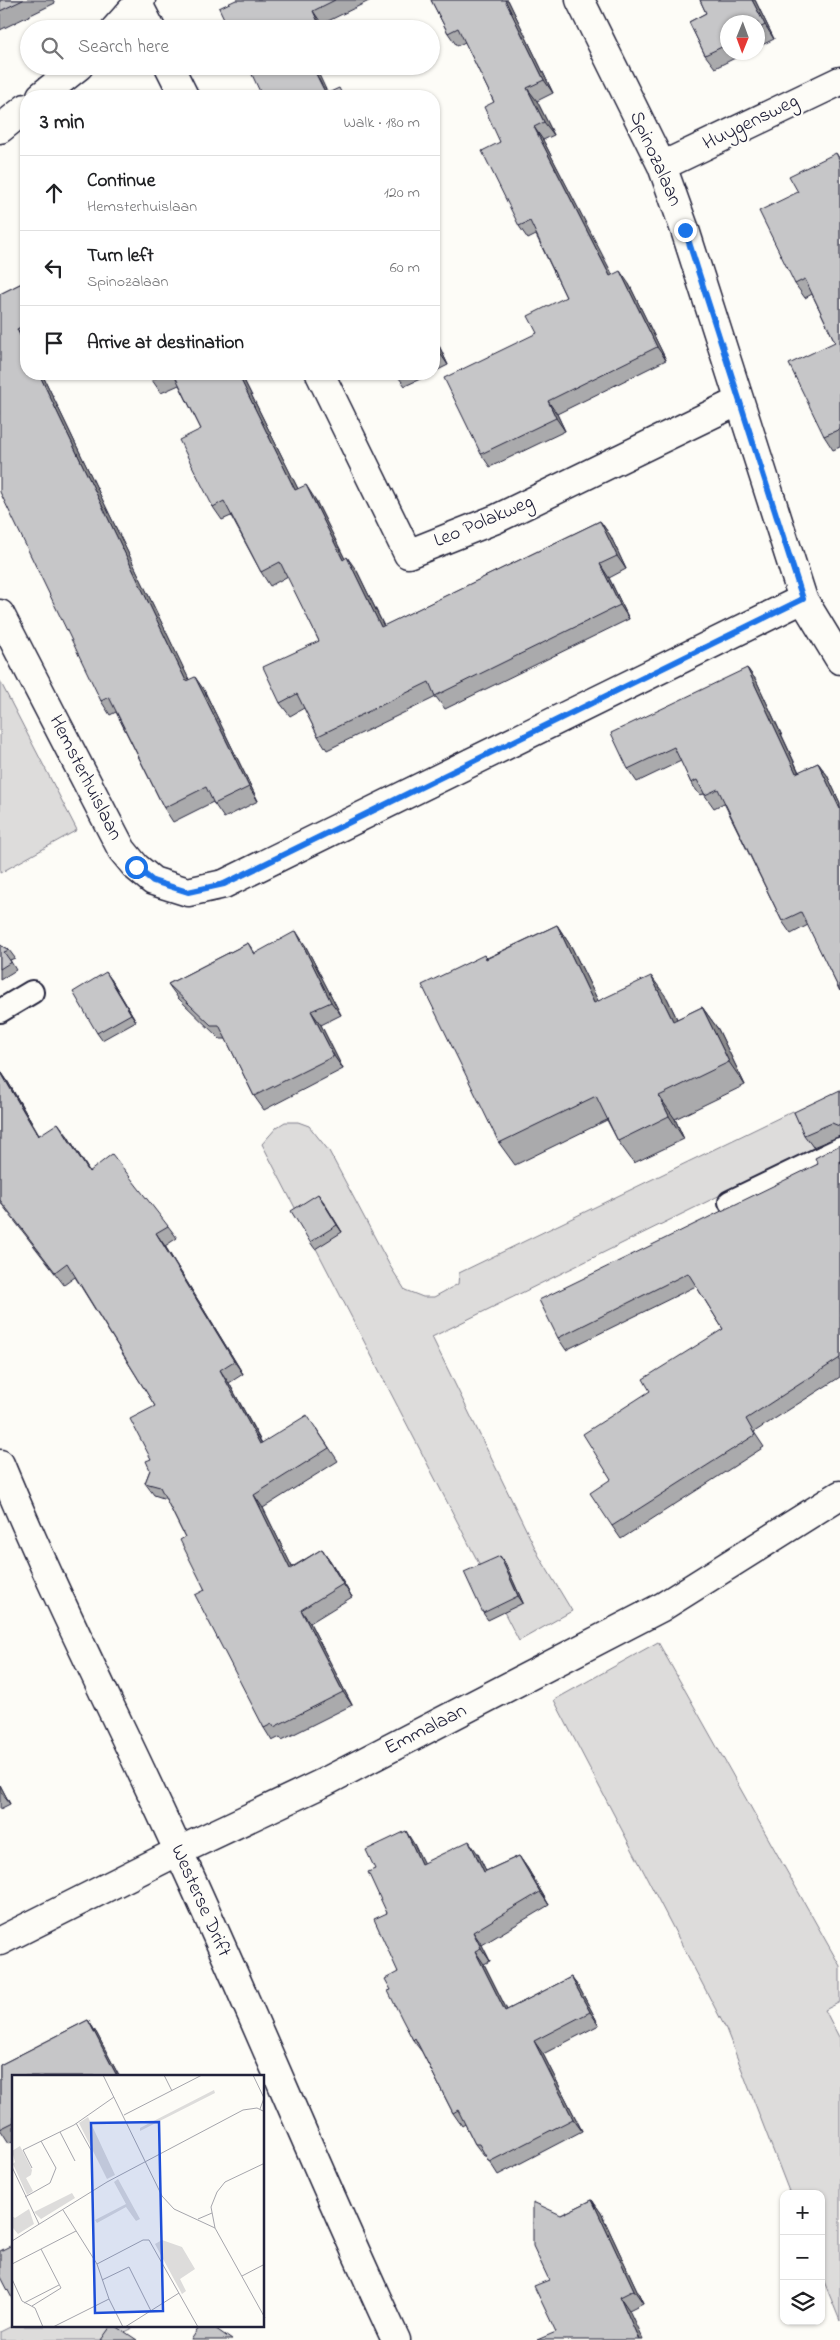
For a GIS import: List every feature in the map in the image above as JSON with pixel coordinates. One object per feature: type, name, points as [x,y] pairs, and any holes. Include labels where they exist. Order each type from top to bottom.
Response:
[{"type":"street","name":"Spinozalaan","points":[[580,0],[662,166],[685,230],[803,599],[840,660]]},
{"type":"street","points":[[123,20],[140,2],[147,20]]},
{"type":"street","points":[[49,90],[68,75]]},
{"type":"street","points":[[174,75],[181,90]]},
{"type":"street","name":"Huygensweg","points":[[662,166],[840,81]]},
{"type":"street","points":[[0,129],[20,113]]},
{"type":"street","name":"Leo Polakweg","points":[[323,380],[408,554],[496,519],[739,401]]},
{"type":"street","name":"Hemsterhuislaan","points":[[0,614],[122,850],[136,867],[153,881],[188,892],[224,884],[803,599]]},
{"type":"street","name":"Westerse Drift","points":[[0,1464],[33,1545],[179,1851],[342,2224],[396,2340]]},
{"type":"street","name":"Emmalaan","points":[[0,1940],[179,1851],[325,1782],[662,1607],[840,1495]]},
{"type":"lane","points":[[0,1011],[32,992]]},
{"type":"lane","points":[[730,1202],[840,1149]]},
{"type":"shaded area","points":[[0,681],[77,830],[0,873]]},
{"type":"shaded area","points":[[793,1111],[814,1149],[432,1337],[539,1556],[572,1611],[519,1641],[262,1144],[277,1127],[285,1122],[298,1122],[309,1126],[329,1151],[390,1266],[405,1290],[423,1297],[434,1297],[458,1284],[459,1273]]},
{"type":"shaded area","points":[[658,1642],[840,1966],[840,2002],[825,2010],[840,2039],[840,2321],[825,2284],[825,2190],[788,2190],[726,2029],[554,1700]]},
{"type":"shaded area","points":[[12,2326],[12,2328],[133,2328],[109,2340],[0,2340],[0,2332]]},
{"type":"building","points":[[0,0],[23,0],[0,11]]},
{"type":"building","points":[[236,0],[335,0],[313,11],[317,20],[225,20],[219,8]]},
{"type":"building","points":[[431,0],[505,0],[544,80],[527,88],[544,122],[534,127],[610,276],[620,271],[657,347],[548,401],[556,418],[481,454],[444,378],[537,333],[528,316],[566,297],[530,221],[519,226],[482,151],[500,142],[484,107],[494,102],[458,28],[448,33]]},
{"type":"building","points":[[700,0],[752,0],[760,15],[720,15],[720,48],[705,55],[689,22],[706,13]]},
{"type":"building","points":[[252,75],[316,75],[324,90],[259,90]]},
{"type":"building","points":[[836,153],[840,161],[840,429],[824,436],[789,364],[835,342],[805,279],[795,284],[759,211],[798,192],[789,176]]},
{"type":"building","points":[[20,284],[20,327],[17,329],[20,335],[20,380],[42,380],[186,681],[195,677],[249,787],[214,804],[206,787],[164,808],[109,697],[101,701],[0,492],[0,294]]},
{"type":"building","points":[[177,380],[241,380],[295,490],[306,485],[343,560],[347,557],[381,627],[600,521],[617,556],[600,564],[620,605],[435,696],[429,682],[318,736],[297,694],[280,703],[263,667],[319,641],[280,562],[261,572],[224,501],[213,507],[179,440],[201,429]]},
{"type":"building","points":[[747,668],[796,773],[818,763],[840,809],[840,991],[801,912],[782,921],[718,789],[705,795],[697,780],[691,783],[674,747],[628,769],[611,733]]},
{"type":"building","points":[[557,925],[594,1003],[651,976],[673,1021],[702,1007],[729,1062],[659,1096],[669,1116],[618,1141],[596,1096],[499,1143],[422,985],[484,955],[486,959]]},
{"type":"building","points":[[296,931],[331,1002],[311,1011],[334,1056],[254,1096],[219,1025],[211,1025],[168,984],[248,943],[254,954]]},
{"type":"building","points":[[0,945],[9,950],[4,952],[11,962],[0,969]]},
{"type":"building","points":[[106,972],[131,1014],[97,1033],[73,992]]},
{"type":"building","points":[[0,1071],[38,1136],[58,1123],[89,1172],[112,1154],[168,1226],[156,1233],[234,1361],[220,1370],[260,1444],[307,1415],[329,1448],[254,1495],[290,1569],[322,1549],[343,1584],[301,1610],[343,1692],[274,1727],[272,1724],[264,1728],[195,1595],[205,1590],[180,1540],[185,1537],[160,1487],[145,1483],[150,1470],[146,1461],[151,1459],[130,1419],[155,1406],[67,1263],[55,1272],[0,1200]]},
{"type":"building","points":[[840,1090],[840,1127],[832,1123],[804,1135],[794,1112]]},
{"type":"building","points":[[840,1145],[840,1358],[746,1419],[755,1435],[612,1526],[590,1493],[611,1479],[583,1434],[650,1391],[643,1379],[723,1329],[688,1273],[558,1338],[539,1300],[818,1164],[815,1158]]},
{"type":"building","points":[[318,1194],[337,1225],[310,1242],[291,1211]]},
{"type":"building","points":[[500,1556],[518,1596],[483,1613],[464,1572]]},
{"type":"building","points":[[406,1831],[421,1864],[469,1841],[484,1872],[519,1856],[540,1892],[473,1932],[481,1948],[475,1951],[505,2011],[571,1977],[590,2012],[534,2041],[573,2119],[489,2162],[479,2144],[475,2144],[458,2110],[453,2113],[415,2038],[413,2040],[388,1991],[391,1990],[385,1979],[398,1972],[374,1919],[387,1913],[368,1872],[375,1869],[366,1850]]},
{"type":"building","points":[[88,2020],[116,2075],[12,2075],[12,2123],[0,2129],[0,2065]]},
{"type":"building","points":[[592,2200],[634,2290],[620,2297],[639,2340],[537,2340],[556,2332],[534,2286],[549,2280],[533,2246],[533,2202],[561,2215]]},
{"type":"building","points":[[12,2245],[12,2298],[0,2275],[0,2251]]},
{"type":"building","points":[[110,2328],[119,2328],[137,2340],[101,2340]]},
{"type":"building","points":[[199,2328],[215,2328],[232,2340],[191,2340]]},
{"type":"route","points":[[136,867],[153,881],[188,892],[224,884],[803,599],[781,536],[685,230]]}]
